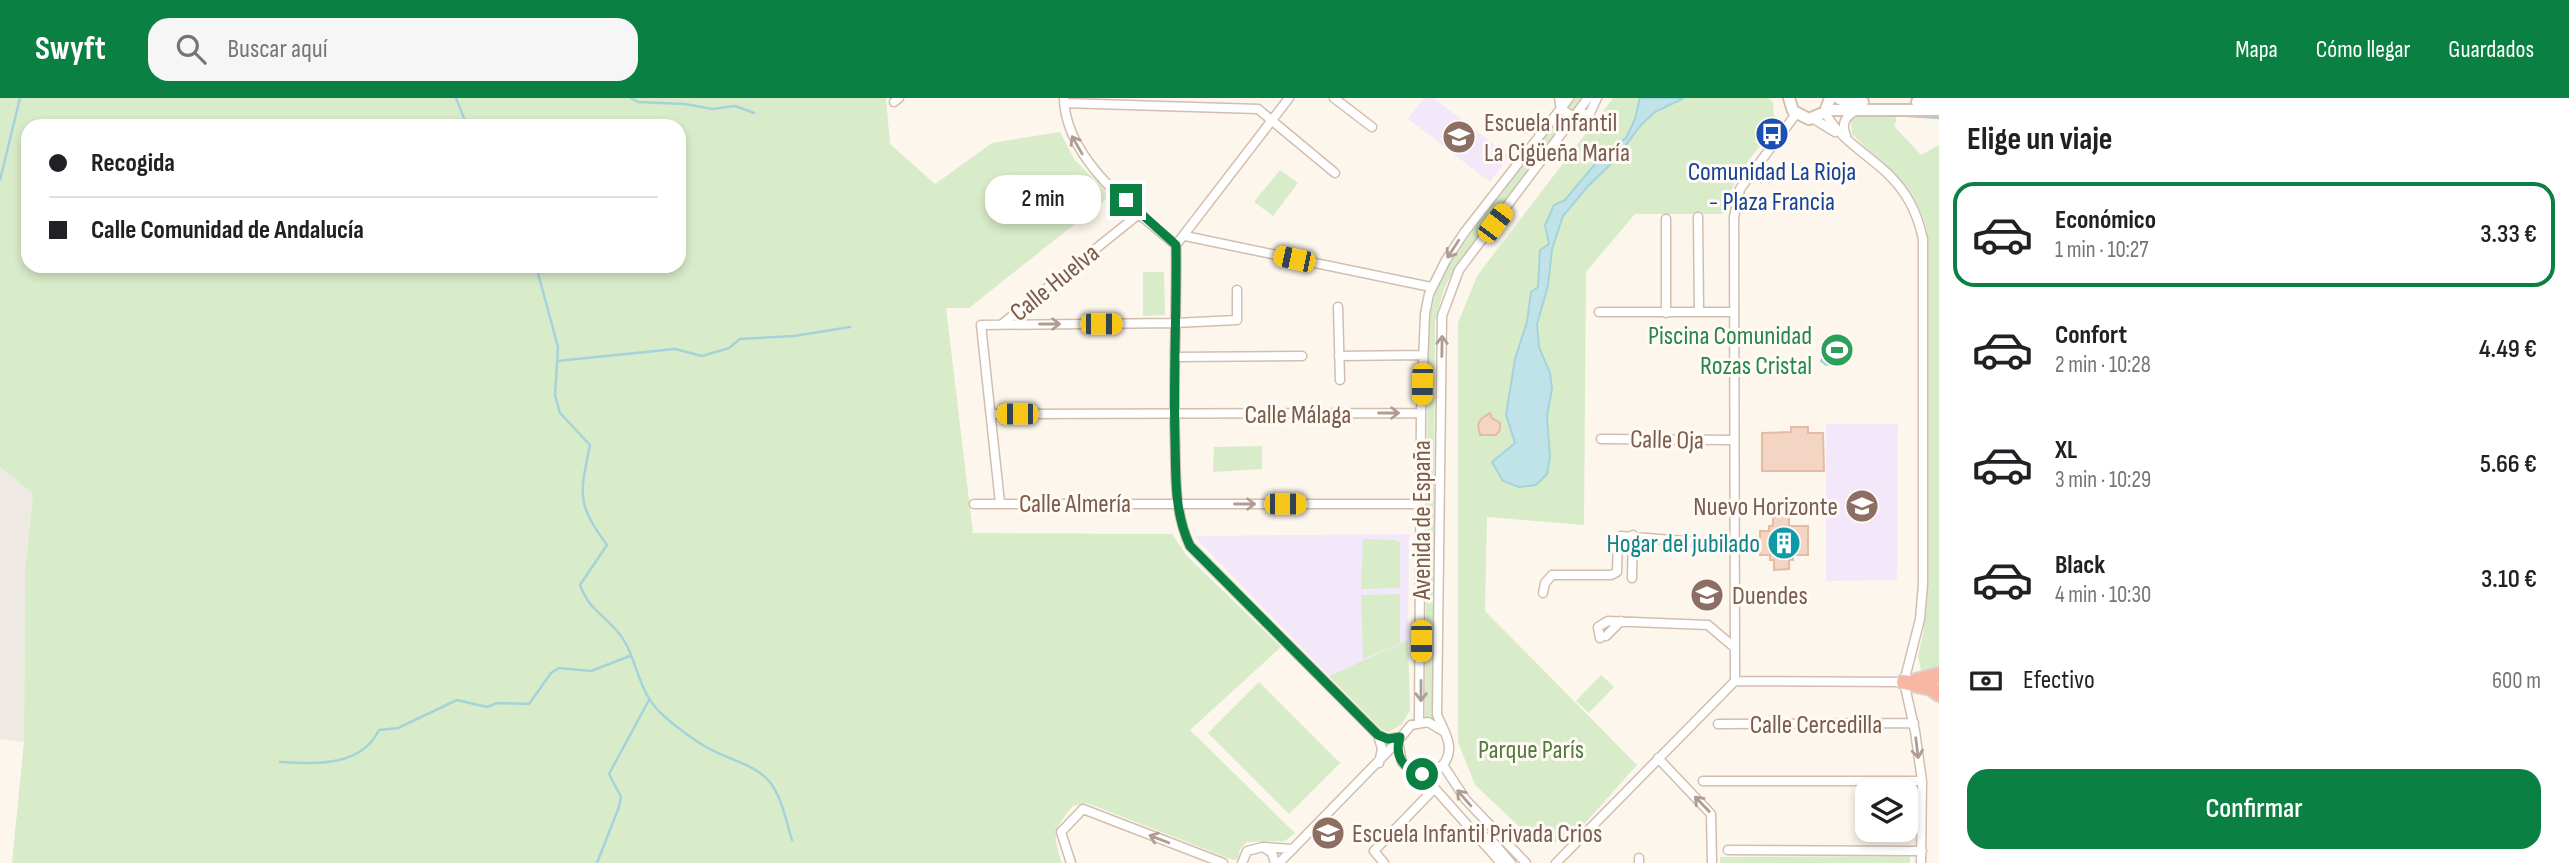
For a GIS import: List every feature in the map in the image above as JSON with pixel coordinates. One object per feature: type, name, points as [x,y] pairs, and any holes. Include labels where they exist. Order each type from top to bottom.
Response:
[{"type":"highway","points":[[1904,681],[1929,680],[1939,676]]},
{"type":"highway","points":[[1904,681],[1931,688],[1939,694]]},
{"type":"street","points":[[1289,98],[1176,245],[1176,504],[1182,529],[1190,546],[1378,735],[1399,739]]},
{"type":"street","points":[[1334,98],[1372,127]]},
{"type":"street","points":[[1559,98],[1561,109],[1574,117]]},
{"type":"street","name":"Avenida de España","points":[[1419,722],[1421,413],[1425,314],[1431,288],[1464,233],[1569,98]]},
{"type":"street","name":"Avenida de España","points":[[1444,731],[1437,715],[1442,316],[1459,270],[1588,98]]},
{"type":"street","name":"Avenida de España","points":[[1574,117],[1590,113],[1597,98]]},
{"type":"street","points":[[1830,98],[1826,111],[1832,124],[1901,187],[1912,203],[1923,239],[1923,584],[1920,619],[1904,681],[1914,723],[1922,780],[1921,863]]},
{"type":"street","points":[[1838,98],[1860,102],[1939,103]]},
{"type":"street","points":[[1788,99],[1796,114],[1814,119],[1849,142]]},
{"type":"street","points":[[1176,245],[1139,214],[1074,143],[1066,122],[1064,100],[1258,109],[1335,173]]},
{"type":"street","points":[[1849,142],[1843,127],[1844,120],[1860,109]]},
{"type":"street","points":[[1814,119],[1826,111],[1939,110]]},
{"type":"street","points":[[1735,681],[1734,217],[1740,189],[1796,114]]},
{"type":"street","name":"Calle Huelva","points":[[1002,324],[1139,214]]},
{"type":"street","points":[[1698,217],[1699,312]]},
{"type":"street","points":[[1666,219],[1666,313]]},
{"type":"street","points":[[1185,236],[1431,288]]},
{"type":"street","points":[[1000,503],[981,325],[1237,320],[1237,290]]},
{"type":"street","points":[[1338,306],[1340,380]]},
{"type":"street","points":[[1599,312],[1733,312]]},
{"type":"street","points":[[1339,356],[1423,355]]},
{"type":"street","points":[[1175,357],[1302,356]]},
{"type":"street","name":"Calle Málaga","points":[[991,414],[1421,413]]},
{"type":"street","name":"Calle Oja","points":[[1601,439],[1733,440]]},
{"type":"street","name":"Calle Almería","points":[[974,504],[1421,503]]},
{"type":"street","points":[[1632,578],[1633,535]]},
{"type":"street","points":[[1543,593],[1545,583],[1552,575],[1611,575],[1617,572],[1618,541],[1621,536],[1735,545]]},
{"type":"street","points":[[1603,637],[1597,631],[1602,623],[1621,621],[1708,625],[1735,648]]},
{"type":"street","points":[[1556,863],[1735,681],[1904,681]]},
{"type":"street","points":[[1263,847],[1272,853],[1277,863],[1379,764],[1404,730],[1419,722],[1437,725],[1444,731],[1449,748],[1443,765],[1429,773],[1414,772],[1402,762],[1399,739]]},
{"type":"street","name":"Calle Cercedilla","points":[[1718,724],[1914,723]]},
{"type":"street","points":[[1378,735],[1382,748],[1379,764]]},
{"type":"street","points":[[1658,758],[1711,814],[1712,863]]},
{"type":"street","points":[[1379,764],[1402,762]]},
{"type":"street","points":[[1443,765],[1460,794],[1525,863],[1533,863]]},
{"type":"street","points":[[1422,774],[1501,863]]},
{"type":"street","points":[[1703,781],[1922,780]]},
{"type":"street","points":[[1384,863],[1374,851],[1434,789]]},
{"type":"street","points":[[1071,863],[1060,832],[1083,809],[1223,863]]},
{"type":"street","points":[[1472,829],[1493,842],[1511,863]]},
{"type":"street","points":[[1242,863],[1247,851],[1254,848],[1293,849]]},
{"type":"street","points":[[1728,850],[1922,851]]},
{"type":"street","points":[[1548,863],[1562,855]]},
{"type":"shaded area","name":"Escuela Infantil La Cigüeña María","points":[[1424,98],[1434,98],[1509,156],[1490,182],[1408,119]]},
{"type":"shaded area","name":"Nuevo Horizonte","points":[[1826,424],[1898,424],[1897,580],[1826,581]]},
{"type":"shaded area","points":[[0,467],[33,494],[25,571],[24,742],[0,739]]},
{"type":"shaded area","points":[[1409,534],[1408,640],[1329,676],[1194,536]]},
{"type":"green space","points":[[0,98],[886,98],[890,144],[935,184],[992,143],[1060,132],[1074,159],[1110,196],[969,308],[946,308],[973,533],[1172,534],[1187,556],[1281,647],[1190,730],[1295,833],[1285,841],[1247,842],[1240,849],[1238,859],[1233,860],[1087,803],[1073,806],[1059,826],[1056,838],[1062,863],[12,863],[24,742],[25,571],[33,494],[0,467]]},
{"type":"green space","points":[[1573,98],[1583,98],[1454,269],[1444,289],[1435,322],[1433,721],[1425,720],[1428,322],[1437,286],[1449,263]]},
{"type":"green space","name":"Parque París","points":[[1613,98],[1768,98],[1773,102],[1775,129],[1743,168],[1723,214],[1635,214],[1586,272],[1584,525],[1487,517],[1485,611],[1637,765],[1571,839],[1539,845],[1475,785],[1458,742],[1458,323],[1477,276]]},
{"type":"green space","points":[[1863,114],[1895,115],[1894,126],[1921,155],[1939,145],[1939,669],[1927,676],[1921,670],[1918,656],[1927,588],[1927,230],[1921,212],[1906,186],[1852,134],[1851,120]]},
{"type":"green space","points":[[1280,170],[1298,183],[1273,216],[1254,202]]},
{"type":"green space","points":[[1143,272],[1164,272],[1165,315],[1143,316]]},
{"type":"green space","points":[[1262,446],[1262,469],[1213,472],[1214,447]]},
{"type":"green space","points":[[1363,539],[1396,540],[1400,543],[1400,588],[1361,589]]},
{"type":"green space","points":[[1400,594],[1400,643],[1363,659],[1361,595]]},
{"type":"green space","points":[[1408,640],[1410,710],[1402,724],[1389,732],[1382,730],[1329,676]]},
{"type":"green space","points":[[1601,675],[1614,687],[1589,713],[1576,701]]},
{"type":"green space","points":[[1259,682],[1340,763],[1289,814],[1208,733]]},
{"type":"green space","points":[[1910,856],[1910,863],[1720,863],[1720,857]]},
{"type":"water","points":[[1640,98],[1684,98],[1655,112],[1641,125],[1614,161],[1563,216],[1552,249],[1548,286],[1537,324],[1539,347],[1550,373],[1552,389],[1547,416],[1550,457],[1547,474],[1536,485],[1519,487],[1503,481],[1492,462],[1515,443],[1506,415],[1515,359],[1527,322],[1531,292],[1538,287],[1540,250],[1549,244],[1545,225],[1554,205],[1565,200],[1606,151],[1626,138],[1635,119]]},
{"type":"water","name":"Piscina Comunidad Rozas Cristal","points":[[1841,334],[1850,343],[1850,353],[1842,361],[1826,365],[1821,361],[1825,352],[1825,341],[1833,335]]},
{"type":"building","points":[[1490,413],[1492,418],[1500,423],[1500,430],[1496,435],[1480,435],[1478,425],[1481,419]]},
{"type":"building","points":[[1791,427],[1808,427],[1808,433],[1823,433],[1824,471],[1762,471],[1762,433],[1791,432]]},
{"type":"building","name":"Hogar del jubilado","points":[[1789,516],[1789,526],[1808,526],[1808,555],[1793,555],[1793,560],[1789,560],[1789,569],[1774,570],[1774,560],[1770,560],[1770,555],[1760,555],[1760,531],[1769,531],[1769,526],[1773,526],[1773,517]]},
{"type":"waterway","points":[[0,180],[20,98]]},
{"type":"waterway","points":[[456,98],[464,119]]},
{"type":"waterway","points":[[631,98],[638,102],[685,104],[712,109],[735,106],[754,113]]},
{"type":"waterway","points":[[1908,116],[1939,118]]},
{"type":"waterway","points":[[538,273],[558,347],[555,395],[560,413],[590,445],[583,498],[590,519],[607,545],[580,585],[591,605],[623,640],[655,707],[702,745],[763,775],[780,802],[792,840]]},
{"type":"waterway","points":[[557,361],[675,349],[702,356],[729,348],[740,339],[794,336],[850,327]]},
{"type":"waterway","points":[[280,762],[322,763],[349,757],[361,751],[379,730],[398,728],[457,700],[487,707],[497,703],[529,704],[551,673],[559,668],[591,671],[630,656]]},
{"type":"waterway","points":[[597,863],[621,797],[609,774],[649,700]]},
{"type":"place","name":"Comunidad La Rioja - Plaza Francia","points":[[1772,134]]},
{"type":"place","name":"Escuela Infantil La Cigüeña María","points":[[1459,137]]},
{"type":"place","name":"Piscina Comunidad Rozas Cristal","points":[[1837,350]]},
{"type":"place","name":"Nuevo Horizonte","points":[[1862,506]]},
{"type":"place","name":"Hogar del jubilado","points":[[1784,543]]},
{"type":"place","name":"Duendes","points":[[1707,595]]},
{"type":"place","name":"Escuela Infantil Privada Crios","points":[[1328,833]]},
{"type":"route","points":[[1126,200],[1176,245],[1176,504],[1182,529],[1190,546],[1378,735],[1388,739],[1400,737],[1397,748],[1402,762],[1407,768],[1422,774]]}]
